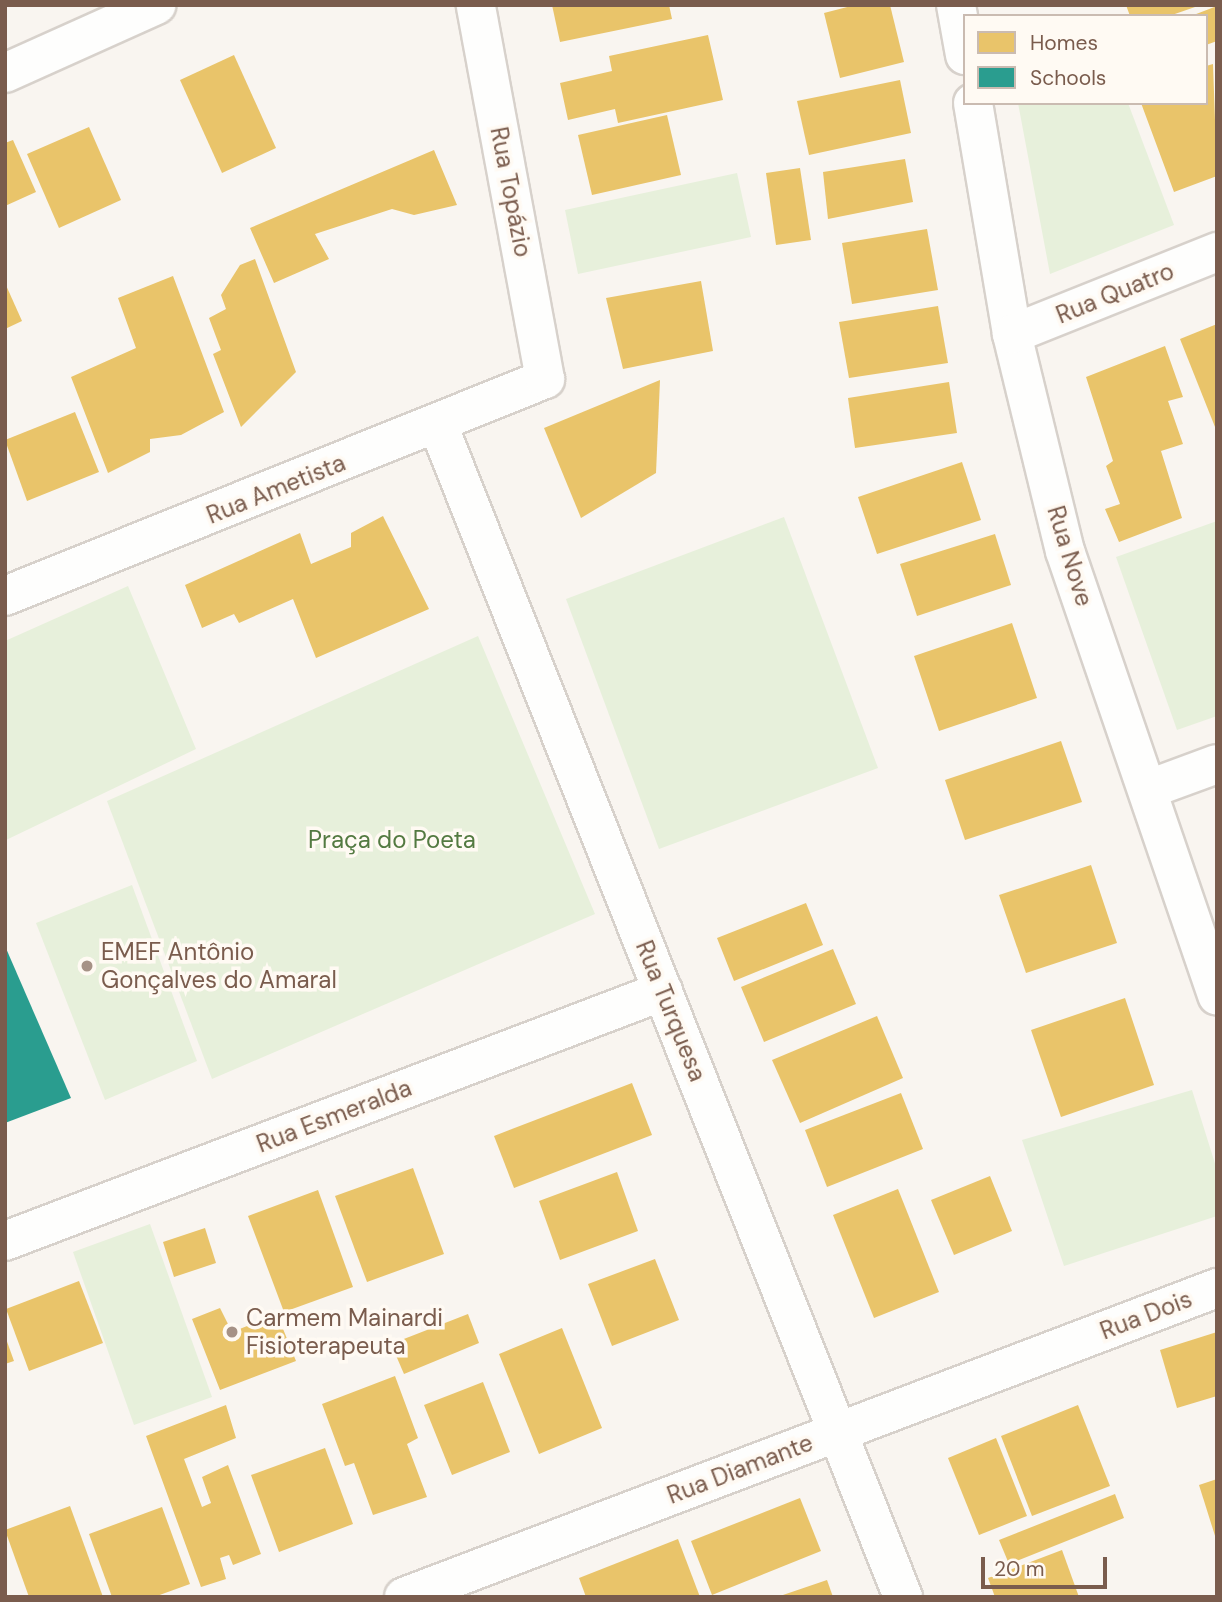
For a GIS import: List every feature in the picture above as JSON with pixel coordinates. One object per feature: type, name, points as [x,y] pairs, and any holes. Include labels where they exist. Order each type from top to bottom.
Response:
[{"type":"street","points":[[5,73],[156,5]]},
{"type":"street","name":"Rua Topázio","points":[[476,5],[545,379]]},
{"type":"street","points":[[956,5],[963,44]]},
{"type":"street","name":"Rua Nove","points":[[973,105],[1012,334],[1065,551],[1149,789],[1217,996]]},
{"type":"street","name":"Rua Quatro","points":[[1012,334],[1217,252]]},
{"type":"street","name":"Rua Ametista","points":[[5,596],[438,425],[545,379]]},
{"type":"street","name":"Rua Turquesa","points":[[438,425],[903,1597]]},
{"type":"street","points":[[1149,789],[1217,764]]},
{"type":"street","name":"Rua Esmeralda","points":[[5,1241],[663,990]]},
{"type":"street","name":"Rua Dois","points":[[1075,1341],[1217,1288]]},
{"type":"street","name":"Rua Diamante","points":[[404,1597],[1075,1341]]},
{"type":"green space","points":[[1018,105],[1129,105],[1174,225],[1050,274]]},
{"type":"green space","points":[[737,173],[751,237],[578,274],[565,210]]},
{"type":"green space","points":[[784,517],[878,768],[659,849],[566,599]]},
{"type":"green space","points":[[1217,521],[1217,716],[1177,730],[1116,557]]},
{"type":"green space","points":[[128,586],[196,749],[6,840],[5,641]]},
{"type":"green space","name":"Praça do Poeta","points":[[478,636],[595,914],[212,1079],[107,801]]},
{"type":"green space","points":[[132,885],[197,1061],[105,1100],[36,923]]},
{"type":"green space","points":[[1192,1090],[1217,1170],[1217,1216],[1064,1266],[1022,1140]]},
{"type":"green space","points":[[150,1224],[212,1397],[134,1425],[73,1252]]},
{"type":"building: Homes","points":[[552,5],[669,5],[672,19],[560,42]]},
{"type":"building: Homes","points":[[855,5],[890,5],[904,62],[840,78],[824,13]]},
{"type":"building: Homes","points":[[1126,5],[1198,5],[1175,14],[1129,14]]},
{"type":"building: Homes","points":[[1217,6],[1217,41],[1208,44],[1208,14],[1196,14]]},
{"type":"building: Homes","points":[[708,35],[723,100],[618,123],[615,109],[568,120],[560,83],[612,71],[609,56]]},
{"type":"building: Homes","points":[[234,55],[276,148],[222,173],[180,80]]},
{"type":"building: Homes","points":[[1213,64],[1217,176],[1174,192],[1142,105],[1208,105],[1208,65]]},
{"type":"building: Homes","points":[[900,80],[911,133],[809,155],[797,101]]},
{"type":"building: Homes","points":[[667,115],[681,175],[592,195],[578,135]]},
{"type":"building: Homes","points":[[89,127],[121,200],[59,228],[27,154]]},
{"type":"building: Homes","points":[[13,140],[36,192],[5,206],[5,143]]},
{"type":"building: Homes","points":[[434,150],[457,205],[414,215],[392,209],[315,234],[329,259],[274,283],[250,228]]},
{"type":"building: Homes","points":[[905,159],[913,202],[828,219],[823,172]]},
{"type":"building: Homes","points":[[800,168],[811,240],[776,245],[766,173]]},
{"type":"building: Homes","points":[[927,229],[938,290],[852,304],[842,243]]},
{"type":"building: Homes","points":[[255,259],[296,372],[241,427],[213,354],[221,350],[209,318],[226,309],[221,295],[240,265]]},
{"type":"building: Homes","points":[[173,276],[224,412],[181,435],[150,439],[150,452],[108,473],[71,377],[136,348],[118,298]]},
{"type":"building: Homes","points":[[701,281],[713,351],[623,369],[606,298]]},
{"type":"building: Homes","points":[[5,283],[22,321],[5,329]]},
{"type":"building: Homes","points":[[938,306],[948,363],[849,378],[839,322]]},
{"type":"building: Homes","points":[[1217,324],[1217,432],[1180,339]]},
{"type":"building: Homes","points":[[1165,346],[1183,397],[1168,401],[1183,444],[1161,451],[1182,518],[1119,542],[1105,509],[1120,504],[1106,466],[1113,461],[1086,377]]},
{"type":"building: Homes","points":[[660,380],[656,473],[581,518],[544,428]]},
{"type":"building: Homes","points":[[949,382],[957,433],[855,448],[848,398]]},
{"type":"building: Homes","points":[[75,412],[99,472],[27,501],[5,440]]},
{"type":"building: Homes","points":[[962,462],[981,520],[877,554],[858,497]]},
{"type":"building: Homes","points":[[383,516],[429,609],[316,658],[293,599],[239,623],[234,614],[202,628],[185,585],[300,533],[311,564],[351,547],[351,533]]},
{"type":"building: Homes","points":[[995,534],[1011,585],[917,616],[900,564]]},
{"type":"building: Homes","points":[[1012,623],[1037,698],[939,731],[914,656]]},
{"type":"building: Homes","points":[[1061,741],[1082,802],[965,840],[945,780]]},
{"type":"building: Homes","points":[[1091,865],[1117,943],[1026,973],[999,895]]},
{"type":"building: Homes","points":[[806,903],[823,945],[734,981],[717,938]]},
{"type":"building: Homes","points":[[833,949],[856,1004],[764,1042],[741,987]]},
{"type":"building: Homes","points":[[1125,998],[1154,1085],[1061,1117],[1031,1030]]},
{"type":"building: Homes","points":[[877,1016],[903,1078],[800,1123],[772,1060]]},
{"type":"building: Homes","points":[[632,1083],[652,1135],[514,1188],[494,1136]]},
{"type":"building: Homes","points":[[901,1093],[923,1149],[827,1187],[805,1130]]},
{"type":"building: Homes","points":[[413,1168],[444,1254],[367,1282],[335,1196]]},
{"type":"building: Homes","points":[[617,1172],[638,1231],[560,1260],[539,1201]]},
{"type":"building: Homes","points":[[990,1176],[1012,1231],[954,1255],[931,1200]]},
{"type":"building: Homes","points":[[898,1189],[939,1292],[874,1318],[833,1215]]},
{"type":"building: Homes","points":[[318,1190],[353,1287],[284,1312],[248,1216]]},
{"type":"building: Homes","points":[[205,1228],[216,1263],[174,1277],[163,1242]]},
{"type":"building: Homes","points":[[655,1259],[679,1320],[612,1346],[588,1284]]},
{"type":"building: Homes","points":[[79,1281],[103,1343],[29,1371],[6,1309]]},
{"type":"building: Homes","points":[[220,1308],[232,1332],[277,1314],[296,1361],[220,1390],[192,1319]]},
{"type":"building: Homes","points":[[468,1314],[479,1343],[404,1374],[391,1344]]},
{"type":"building: Homes","points":[[562,1328],[602,1428],[539,1454],[499,1354]]},
{"type":"building: Homes","points":[[1217,1332],[1217,1396],[1177,1408],[1160,1350]]},
{"type":"building: Homes","points":[[5,1336],[14,1361],[5,1364]]},
{"type":"building: Homes","points":[[395,1376],[418,1438],[407,1444],[427,1497],[373,1515],[354,1463],[345,1466],[322,1404]]},
{"type":"building: Homes","points":[[483,1382],[510,1452],[452,1475],[424,1405]]},
{"type":"building: Homes","points":[[226,1405],[236,1438],[184,1459],[202,1507],[211,1503],[202,1477],[228,1465],[261,1554],[233,1565],[229,1555],[220,1558],[226,1579],[201,1587],[146,1436]]},
{"type":"building: Homes","points":[[1078,1405],[1110,1486],[1032,1516],[1001,1436]]},
{"type":"building: Homes","points":[[996,1438],[1027,1516],[979,1535],[948,1458]]},
{"type":"building: Homes","points":[[325,1448],[353,1524],[279,1552],[251,1475]]},
{"type":"building: Homes","points":[[1217,1479],[1217,1539],[1216,1539],[1199,1485]]},
{"type":"building: Homes","points":[[1115,1494],[1124,1518],[1009,1564],[999,1540]]},
{"type":"building: Homes","points":[[800,1498],[821,1551],[712,1595],[691,1541]]},
{"type":"building: Homes","points":[[70,1506],[103,1597],[29,1597],[5,1530]]},
{"type":"building: Homes","points":[[162,1507],[190,1584],[154,1597],[112,1597],[89,1534]]},
{"type":"building: Homes","points":[[678,1539],[700,1597],[586,1597],[579,1578]]},
{"type":"building: Homes","points":[[1062,1550],[1079,1597],[995,1597],[988,1578]]},
{"type":"building: Homes","points":[[827,1580],[833,1597],[780,1597],[780,1596]]},
{"type":"building: Schools","points":[[5,946],[71,1098],[5,1123]]},
{"type":"place","name":"EMEF Antônio Gonçalves do Amaral","points":[[87,966]]},
{"type":"place","name":"Carmem Mainardi Fisioterapeuta","points":[[232,1332]]}]
